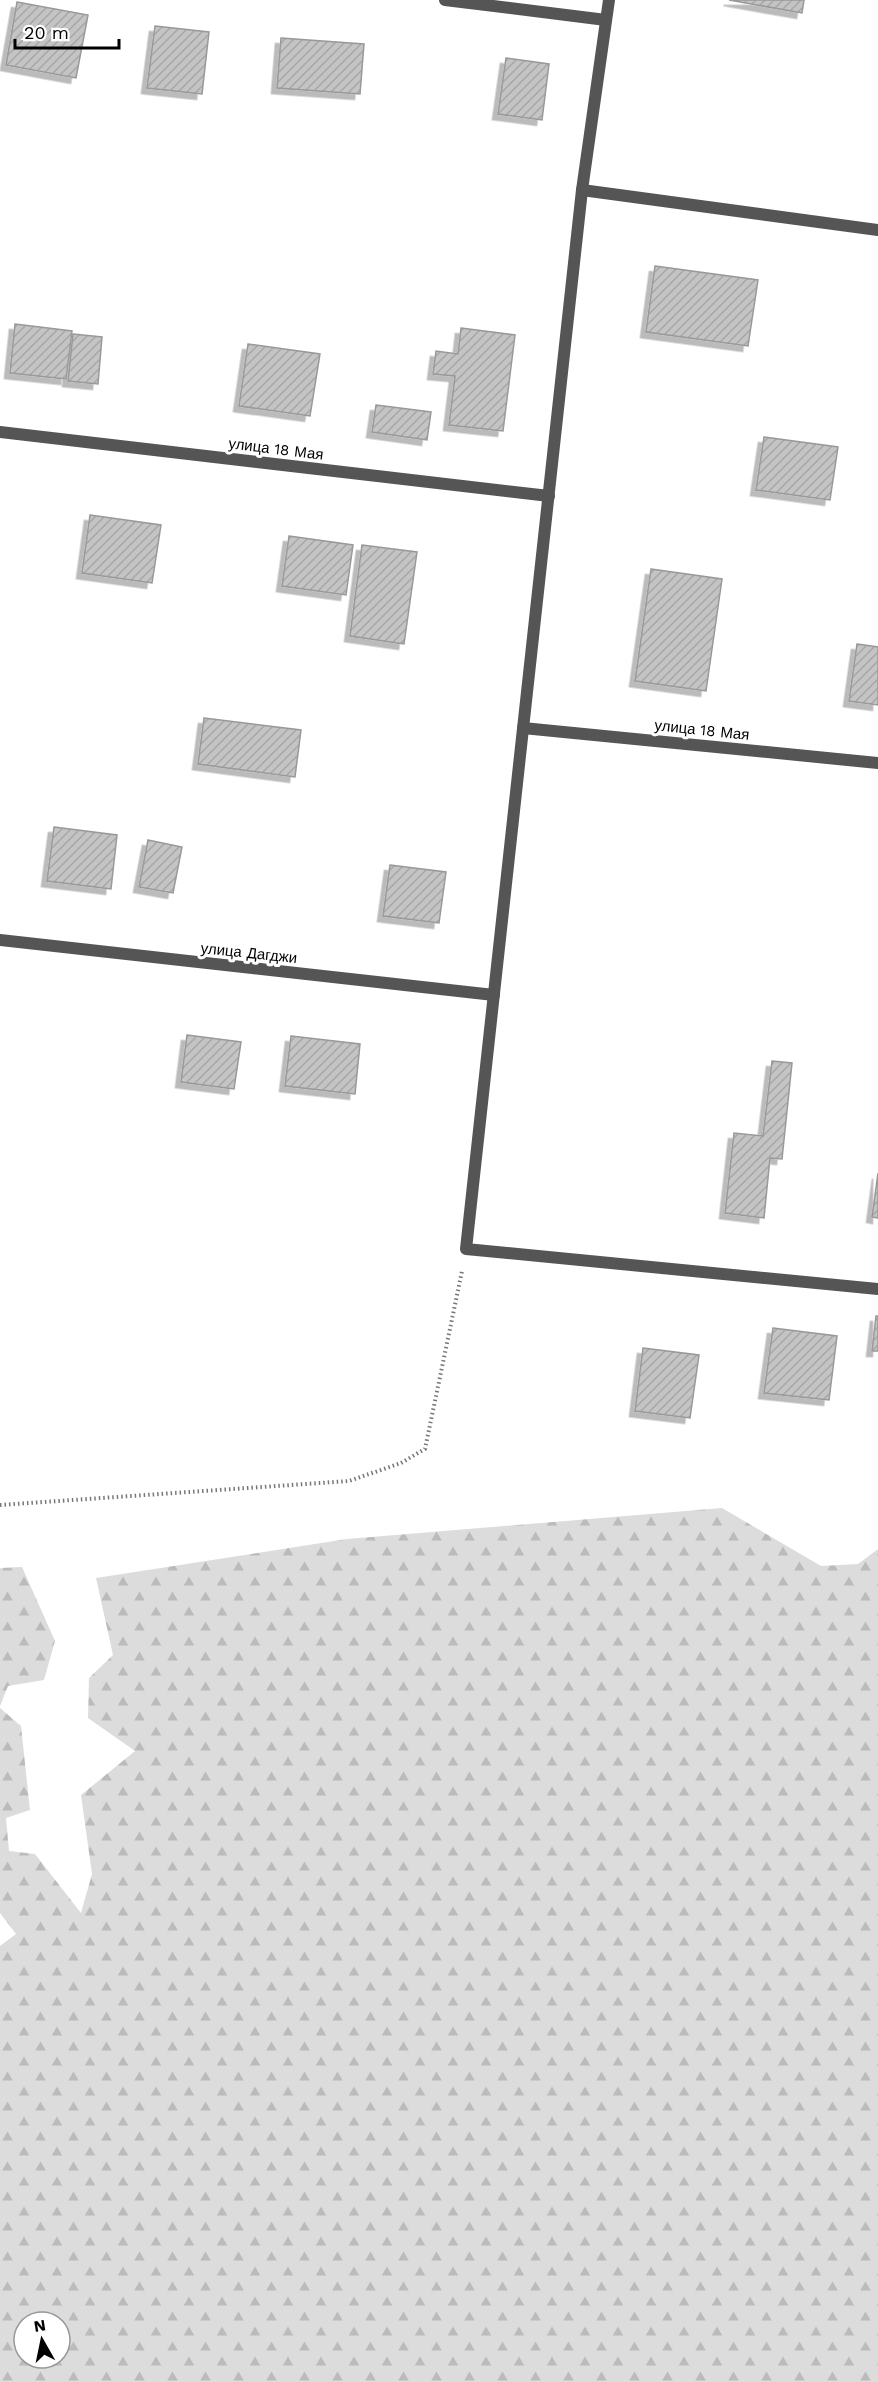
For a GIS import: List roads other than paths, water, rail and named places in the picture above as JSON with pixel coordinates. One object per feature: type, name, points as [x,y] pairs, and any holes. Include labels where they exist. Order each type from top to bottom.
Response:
[{"type":"street","points":[[445,0],[606,20]]},
{"type":"street","points":[[609,0],[582,190],[466,1249],[878,1289]]},
{"type":"street","points":[[582,190],[878,230]]},
{"type":"street","name":"улица 18 Мая","points":[[0,432],[549,496]]},
{"type":"street","name":"улица 18 Мая","points":[[523,728],[878,763]]},
{"type":"street","name":"улица Дагджи","points":[[0,940],[494,995]]}]
